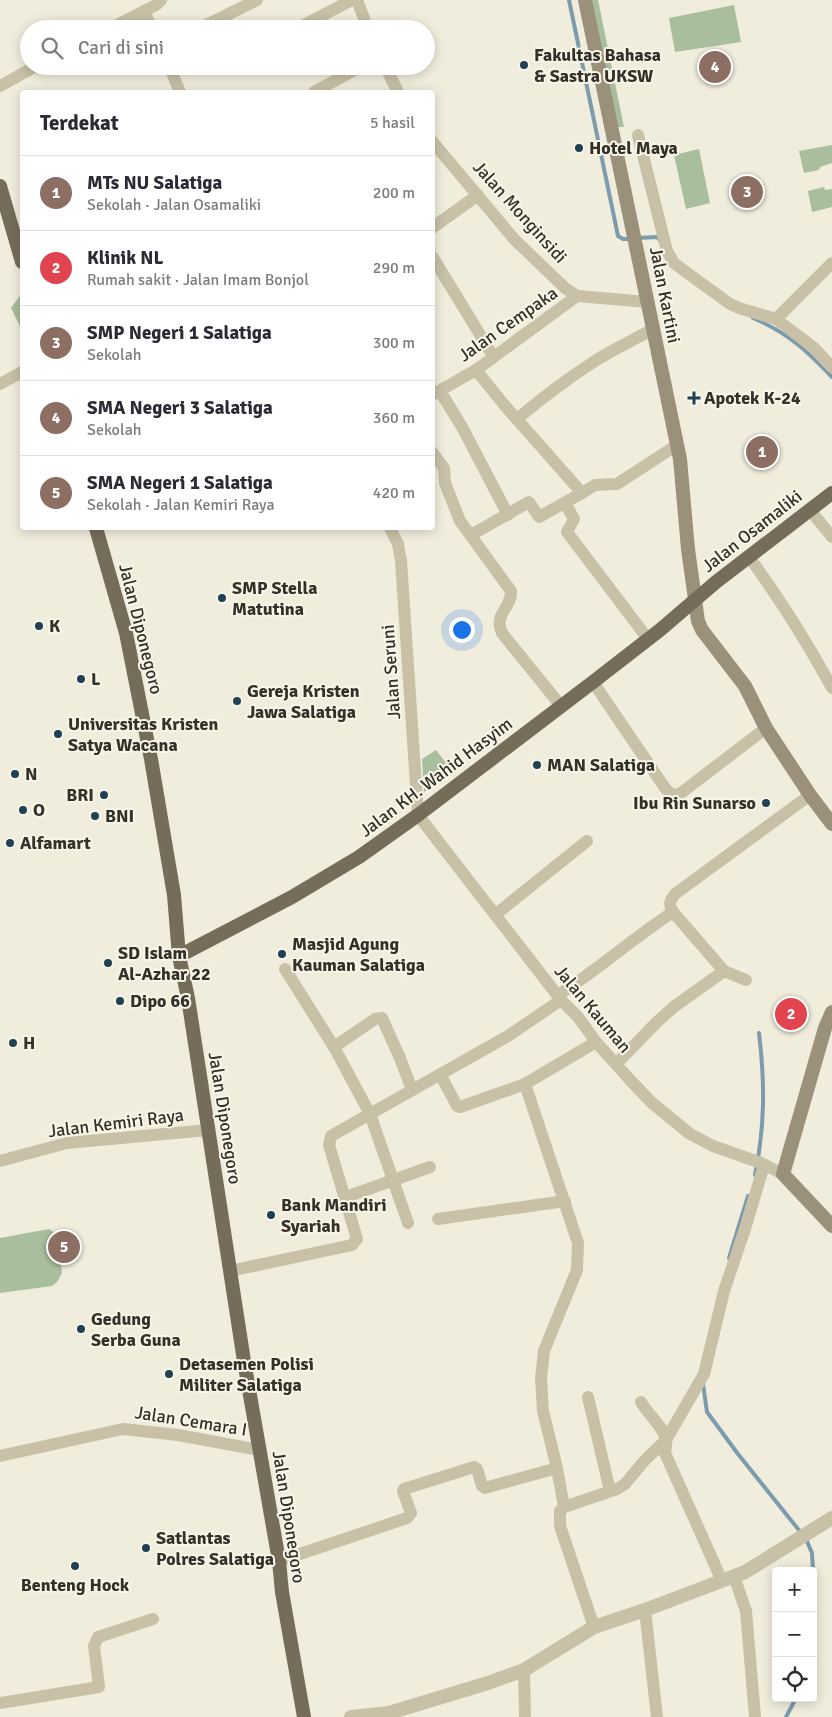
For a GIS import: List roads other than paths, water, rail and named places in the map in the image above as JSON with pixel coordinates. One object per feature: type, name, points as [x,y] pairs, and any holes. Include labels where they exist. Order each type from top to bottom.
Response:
[{"type":"main road","name":"Jalan Kartini","points":[[585,0],[680,459],[688,549],[698,621],[702,630],[745,686],[766,728],[810,795],[832,824]]},
{"type":"main road","points":[[0,186],[20,255]]},
{"type":"main road","name":"Jalan Osamaliki","points":[[696,600],[832,493]]},
{"type":"main road","name":"Jalan Diponegoro","points":[[97,530],[126,633],[151,758],[174,895],[179,956],[189,1007],[230,1271],[304,1717]]},
{"type":"main road","name":"Jalan KH. Wahid Hasyim","points":[[179,956],[292,898],[359,857],[418,815],[593,682],[696,600]]},
{"type":"main road","points":[[831,1224],[783,1174],[829,1030],[832,1012]]},
{"type":"street","points":[[126,20],[156,5],[161,0]]},
{"type":"street","points":[[216,20],[257,0]]},
{"type":"street","points":[[313,20],[352,0]]},
{"type":"street","points":[[357,0],[365,20]]},
{"type":"street","points":[[144,11],[148,20]]},
{"type":"street","points":[[0,86],[20,75]]},
{"type":"street","points":[[173,75],[179,90]]},
{"type":"street","points":[[318,90],[345,75]]},
{"type":"street","points":[[389,75],[397,90]]},
{"type":"street","points":[[638,134],[667,252],[670,257],[686,272],[730,304],[776,318],[808,343],[832,366]]},
{"type":"street","name":"Jalan Monginsidi","points":[[435,145],[514,239],[565,288],[577,296]]},
{"type":"street","points":[[435,226],[478,195]]},
{"type":"street","points":[[435,261],[493,356]]},
{"type":"street","points":[[776,318],[832,263]]},
{"type":"street","points":[[577,296],[648,302]]},
{"type":"street","name":"Jalan Cempaka","points":[[436,393],[476,370],[577,296]]},
{"type":"street","points":[[517,419],[546,394],[597,360],[653,329]]},
{"type":"street","points":[[476,370],[582,493]]},
{"type":"street","points":[[0,384],[20,373]]},
{"type":"street","points":[[436,393],[466,435],[508,515]]},
{"type":"street","points":[[471,535],[528,502],[539,517],[595,485],[617,484],[677,444]]},
{"type":"street","points":[[435,456],[444,468],[445,483],[460,521],[511,591],[510,601],[499,620],[499,627],[502,633],[561,706]]},
{"type":"street","points":[[564,503],[574,519],[567,532],[648,639]]},
{"type":"street","points":[[810,510],[832,537]]},
{"type":"street","name":"Jalan Seruni","points":[[391,530],[398,544],[401,562],[418,815]]},
{"type":"street","points":[[749,557],[794,621],[832,688]]},
{"type":"street","points":[[593,682],[665,788],[675,795],[681,793],[766,728]]},
{"type":"street","points":[[746,980],[724,972],[672,912],[669,904],[675,894],[810,795]]},
{"type":"street","name":"Jalan Kauman","points":[[418,815],[560,998],[578,1017],[596,1042],[651,1102],[690,1134],[707,1143],[783,1174]]},
{"type":"street","points":[[495,915],[587,841]]},
{"type":"street","points":[[230,1271],[352,1245],[357,1238],[329,1140],[334,1134],[508,1036],[672,912]]},
{"type":"street","points":[[285,969],[334,1047],[370,1114],[408,1222]]},
{"type":"street","points":[[616,1064],[658,1021],[724,972]]},
{"type":"street","points":[[334,1047],[375,1019],[382,1018],[412,1090]]},
{"type":"street","points":[[440,1074],[457,1106],[460,1107],[524,1084],[596,1042]]},
{"type":"street","points":[[524,1084],[578,1243],[576,1270],[544,1351],[541,1378],[543,1411],[557,1468],[564,1508]]},
{"type":"street","name":"Jalan Kemiri Raya","points":[[0,1161],[67,1143],[208,1130]]},
{"type":"street","points":[[594,1627],[560,1526],[560,1511],[625,1484],[666,1440],[702,1378],[724,1291],[745,1229],[758,1163]]},
{"type":"street","points":[[346,1196],[430,1167]]},
{"type":"street","points":[[438,1219],[565,1201]]},
{"type":"street","points":[[588,1397],[610,1491]]},
{"type":"street","points":[[641,1402],[646,1412],[662,1430],[666,1440],[665,1453],[746,1611],[755,1717]]},
{"type":"street","name":"Jalan Cemara I","points":[[0,1456],[123,1429],[178,1435],[259,1450]]},
{"type":"street","points":[[279,1561],[407,1518],[411,1513],[403,1491],[404,1489],[474,1467],[477,1469],[482,1486],[485,1488],[557,1468]]},
{"type":"street","points":[[351,1717],[389,1713],[524,1670],[594,1627],[745,1572],[832,1518]]},
{"type":"street","points":[[645,1610],[657,1717]]},
{"type":"street","points":[[0,1702],[99,1687],[94,1646],[98,1637],[153,1619]]},
{"type":"street","points":[[524,1670],[526,1717]]},
{"type":"waterway","points":[[569,0],[618,236],[623,239],[631,239]]},
{"type":"waterway","points":[[638,238],[657,237],[660,240]]},
{"type":"waterway","points":[[753,318],[787,336],[814,358],[832,377]]},
{"type":"waterway","points":[[755,1175],[761,1139],[763,1104],[759,1033]]},
{"type":"waterway","points":[[729,1258],[748,1196]]},
{"type":"waterway","points":[[703,1384],[707,1412],[806,1539],[812,1553],[813,1567]]},
{"type":"waterway","points":[[786,1717],[794,1702]]},
{"type":"place","name":"Fakultas Bahasa & Sastra UKSW","points":[[524,65]]},
{"type":"place","name":"SMA Negeri 3 Salatiga","points":[[715,67]]},
{"type":"place","name":"Hotel Maya","points":[[579,148]]},
{"type":"place","name":"SMP Negeri 1 Salatiga","points":[[747,192]]},
{"type":"place","name":"Apotek K-24","points":[[694,398]]},
{"type":"place","name":"MTs NU Salatiga","points":[[762,452]]},
{"type":"place","name":"SMP Stella Matutina","points":[[222,598]]},
{"type":"place","name":"K","points":[[39,626]]},
{"type":"place","name":"L","points":[[81,679]]},
{"type":"place","name":"Gereja Kristen Jawa Salatiga","points":[[237,701]]},
{"type":"place","name":"Universitas Kristen Satya Wacana","points":[[58,734]]},
{"type":"place","name":"MAN Salatiga","points":[[537,765]]},
{"type":"place","name":"N","points":[[15,774]]},
{"type":"place","name":"BRI","points":[[104,795]]},
{"type":"place","name":"Ibu Rin Sunarso","points":[[766,803]]},
{"type":"place","name":"O","points":[[23,810]]},
{"type":"place","name":"BNI","points":[[95,816]]},
{"type":"place","name":"Alfamart","points":[[10,843]]},
{"type":"place","name":"Masjid Agung Kauman Salatiga","points":[[282,954]]},
{"type":"place","name":"SD Islam Al-Azhar 22","points":[[108,963]]},
{"type":"place","name":"Dipo 66","points":[[120,1001]]},
{"type":"place","name":"Klinik NL","points":[[791,1014]]},
{"type":"place","name":"H","points":[[13,1043]]},
{"type":"place","name":"Bank Mandiri Syariah","points":[[271,1215]]},
{"type":"place","name":"SMA Negeri 1 Salatiga","points":[[64,1247]]},
{"type":"place","name":"Gedung Serba Guna","points":[[81,1329]]},
{"type":"place","name":"Detasemen Polisi Militer Salatiga","points":[[169,1374]]},
{"type":"place","name":"Satlantas Polres Salatiga","points":[[146,1548]]},
{"type":"place","name":"Benteng Hock","points":[[75,1566]]}]
